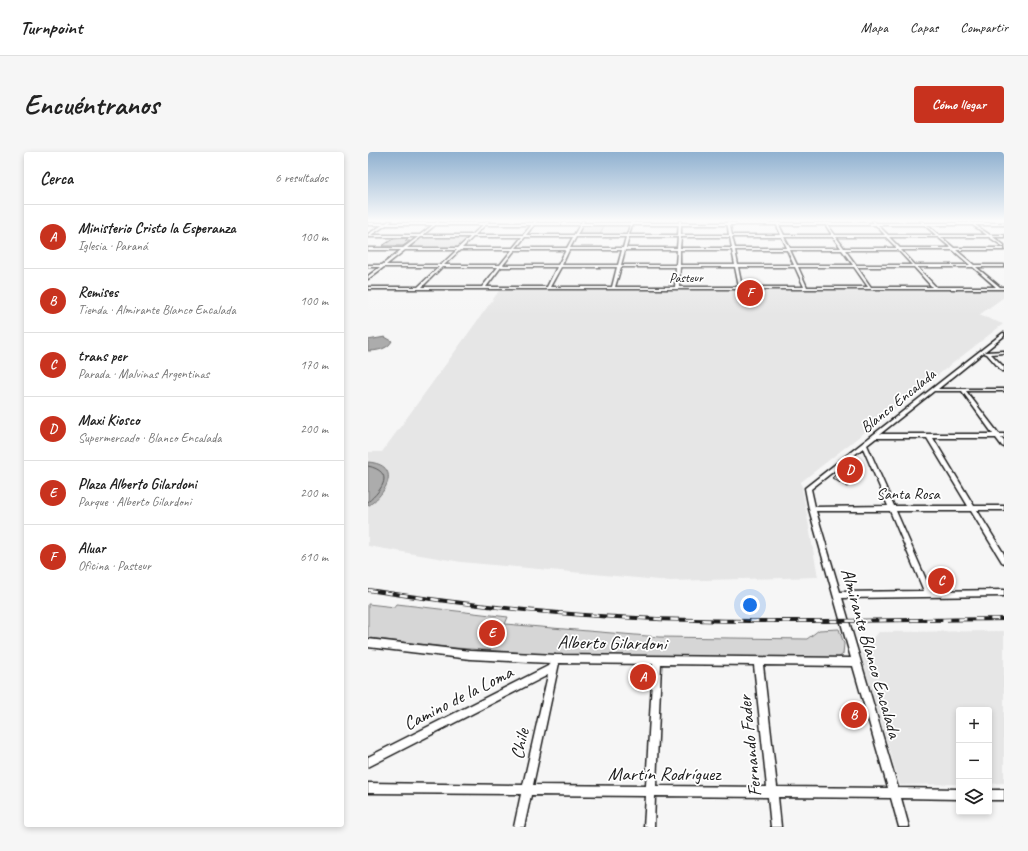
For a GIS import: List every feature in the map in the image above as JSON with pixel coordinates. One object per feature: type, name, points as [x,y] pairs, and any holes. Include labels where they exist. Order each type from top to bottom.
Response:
[{"type":"street","points":[[368,278],[400,252]]},
{"type":"street","points":[[419,288],[456,252]]},
{"type":"street","points":[[483,288],[511,252]]},
{"type":"street","points":[[548,288],[566,252]]},
{"type":"street","points":[[613,288],[623,252]]},
{"type":"street","points":[[677,288],[679,252]]},
{"type":"street","points":[[735,252],[741,288]]},
{"type":"street","points":[[790,252],[806,288]]},
{"type":"street","points":[[846,252],[870,288]]},
{"type":"street","points":[[902,252],[935,288]]},
{"type":"street","points":[[958,252],[999,288]]},
{"type":"street","points":[[368,266],[1004,266]]},
{"type":"street","name":"Pasteur","points":[[368,288],[1004,288]]},
{"type":"street","name":"Blanco Encalada","points":[[808,488],[1004,334]]},
{"type":"street","points":[[980,353],[1004,352]]},
{"type":"street","points":[[988,353],[1004,370]]},
{"type":"street","points":[[932,390],[1004,390]]},
{"type":"street","points":[[963,390],[1004,445]]},
{"type":"street","points":[[875,436],[1004,436]]},
{"type":"street","points":[[929,436],[1004,560]]},
{"type":"street","points":[[864,445],[929,594]]},
{"type":"street","name":"Almirante Blanco Encalada","points":[[808,488],[812,508],[904,827]]},
{"type":"street","name":"Santa Rosa","points":[[812,508],[1004,508]]},
{"type":"street","points":[[837,595],[1004,593]]},
{"type":"street","name":"Alberto Gilardoni","points":[[368,643],[555,663],[658,660],[856,662]]},
{"type":"street","points":[[649,827],[658,660]]},
{"type":"street","name":"Fernando Fader","points":[[758,661],[776,827]]},
{"type":"street","name":"Camino de la Loma","points":[[368,762],[555,663]]},
{"type":"street","name":"Chile","points":[[520,827],[555,663]]},
{"type":"street","name":"Martín Rodríguez","points":[[368,788],[956,794]]},
{"type":"street","points":[[992,795],[1004,795]]},
{"type":"shaded area","points":[[499,291],[1004,291],[1004,297],[979,315],[1003,324],[801,482],[818,577],[670,581],[461,562],[368,546],[368,452],[382,452]]},
{"type":"shaded area","points":[[368,604],[395,607],[397,604],[508,617],[505,624],[659,637],[807,639],[819,630],[839,629],[844,644],[843,654],[837,659],[557,655],[456,648],[368,638]]},
{"type":"shaded area","points":[[1004,631],[1004,783],[992,784],[992,707],[956,707],[956,784],[900,785],[860,654],[879,632]]},
{"type":"water","points":[[385,337],[392,341],[388,346],[378,350],[368,351],[368,340]]},
{"type":"water","points":[[368,462],[379,464],[385,468],[388,474],[388,481],[381,494],[368,506]]},
{"type":"building","points":[[847,464],[859,471],[849,481],[852,483],[847,487],[832,478]]},
{"type":"building","points":[[637,668],[647,668],[651,673],[650,682],[635,681]]},
{"type":"building","points":[[863,707],[867,722],[845,722],[842,708]]},
{"type":"railway","points":[[368,590],[503,608],[636,618],[742,621],[1004,619]]},
{"type":"place","name":"Aluar","points":[[750,293]]},
{"type":"place","name":"Maxi Kiosco","points":[[850,470]]},
{"type":"place","name":"trans per","points":[[941,581]]},
{"type":"place","name":"Plaza Alberto Gilardoni","points":[[492,633]]},
{"type":"place","name":"Ministerio Cristo la Esperanza","points":[[643,677]]},
{"type":"place","name":"Remises","points":[[854,715]]}]
